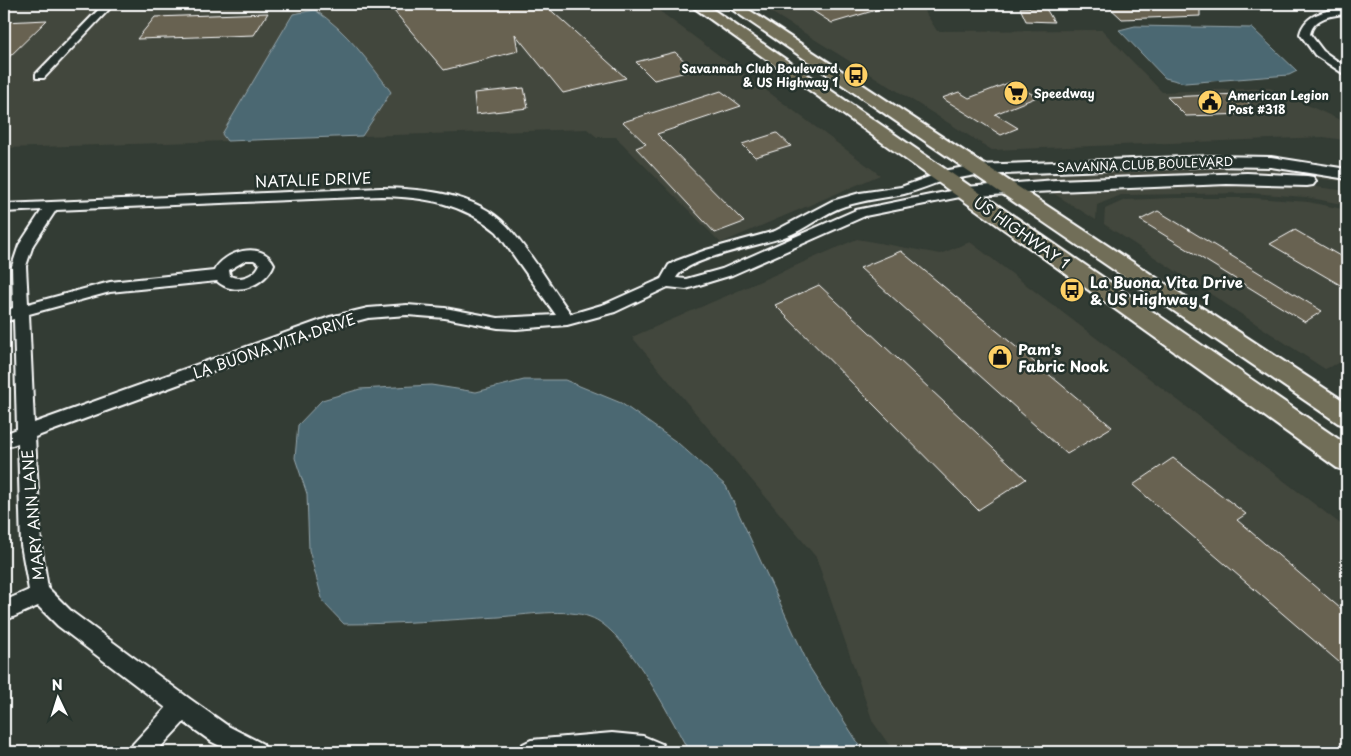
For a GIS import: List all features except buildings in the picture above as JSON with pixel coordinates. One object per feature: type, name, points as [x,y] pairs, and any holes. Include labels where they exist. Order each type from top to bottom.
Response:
[{"type":"main road","name":"US HIGHWAY 1","points":[[696,4],[1347,460]]},
{"type":"main road","name":"US HIGHWAY 1","points":[[731,4],[1002,188],[1347,416]]},
{"type":"street","points":[[40,76],[109,4]]},
{"type":"street","points":[[1347,11],[1320,16],[1310,22],[1305,30],[1307,38],[1314,48],[1347,72]]},
{"type":"street","name":"SAVANNA CLUB BOULEVARD","points":[[943,176],[976,170],[1210,161],[1271,162],[1347,174]]},
{"type":"street","name":"LA BUONA VITA DRIVE","points":[[666,282],[674,268],[681,264],[786,231],[837,204],[860,197],[903,190],[943,176]]},
{"type":"street","name":"SAVANNA CLUB BOULEVARD","points":[[965,192],[1002,188],[1281,178],[1347,186]]},
{"type":"street","name":"NATALIE DRIVE","points":[[4,208],[381,192],[437,196],[471,208],[493,221],[502,229],[567,320]]},
{"type":"street","name":"LA BUONA VITA DRIVE","points":[[4,441],[311,329],[361,315],[407,310],[445,313],[507,324],[533,324],[567,320],[610,308],[666,282],[686,284],[727,272],[861,213],[965,192]]},
{"type":"street","name":"MARY ANN LANE","points":[[52,206],[26,245],[20,259],[12,314],[25,433],[36,584],[41,595],[65,619],[220,734],[255,752]]},
{"type":"street","points":[[786,231],[798,242]]},
{"type":"street","points":[[12,314],[71,295],[100,289],[141,283],[194,281],[221,276]]},
{"type":"street","points":[[4,611],[41,595]]},
{"type":"street","points":[[141,752],[182,707]]},
{"type":"street","points":[[531,752],[621,745],[638,746],[654,752]]},
{"type":"shaded area","points":[[4,4],[650,4],[880,175],[721,243],[616,137],[597,137],[587,129],[362,136],[373,121],[222,134],[227,141],[4,148]]},
{"type":"shaded area","points":[[758,4],[920,4],[937,31],[1102,30],[1162,92],[1270,88],[1340,120],[1344,140],[1324,137],[992,150]]},
{"type":"shaded area","points":[[1214,166],[1274,166],[1347,178],[1347,182],[1277,174],[1035,181],[1022,173]]},
{"type":"shaded area","points":[[1285,183],[1347,191],[1347,205],[1306,197],[1250,193],[1121,195],[1097,205],[1096,220],[1050,191]]},
{"type":"shaded area","points":[[1253,198],[1308,202],[1347,210],[1347,359],[1325,369],[1104,224],[1105,209],[1125,200]]},
{"type":"shaded area","points":[[857,239],[940,254],[970,242],[1347,529],[1347,752],[894,752],[873,722],[816,557],[632,337]]},
{"type":"water","points":[[315,10],[347,37],[391,92],[362,136],[227,141],[222,134],[293,14]]},
{"type":"water","points":[[1135,26],[1252,28],[1297,71],[1289,75],[1185,83],[1165,78],[1119,30]]},
{"type":"water","points":[[524,380],[565,380],[621,403],[678,443],[726,486],[810,668],[864,752],[689,752],[646,676],[618,638],[604,625],[581,614],[545,613],[422,622],[344,624],[323,602],[309,550],[307,494],[295,458],[298,425],[322,400],[360,389],[431,385],[476,392]]},
{"type":"place","name":"Savannah Club Boulevard & US Highway 1","points":[[856,75]]},
{"type":"place","name":"Speedway","points":[[1016,93]]},
{"type":"place","name":"American Legion Post #318","points":[[1210,102]]},
{"type":"place","name":"La Buona Vita Drive & US Highway 1","points":[[1072,290]]},
{"type":"place","name":"Pam's Fabric Nook","points":[[1000,357]]}]
